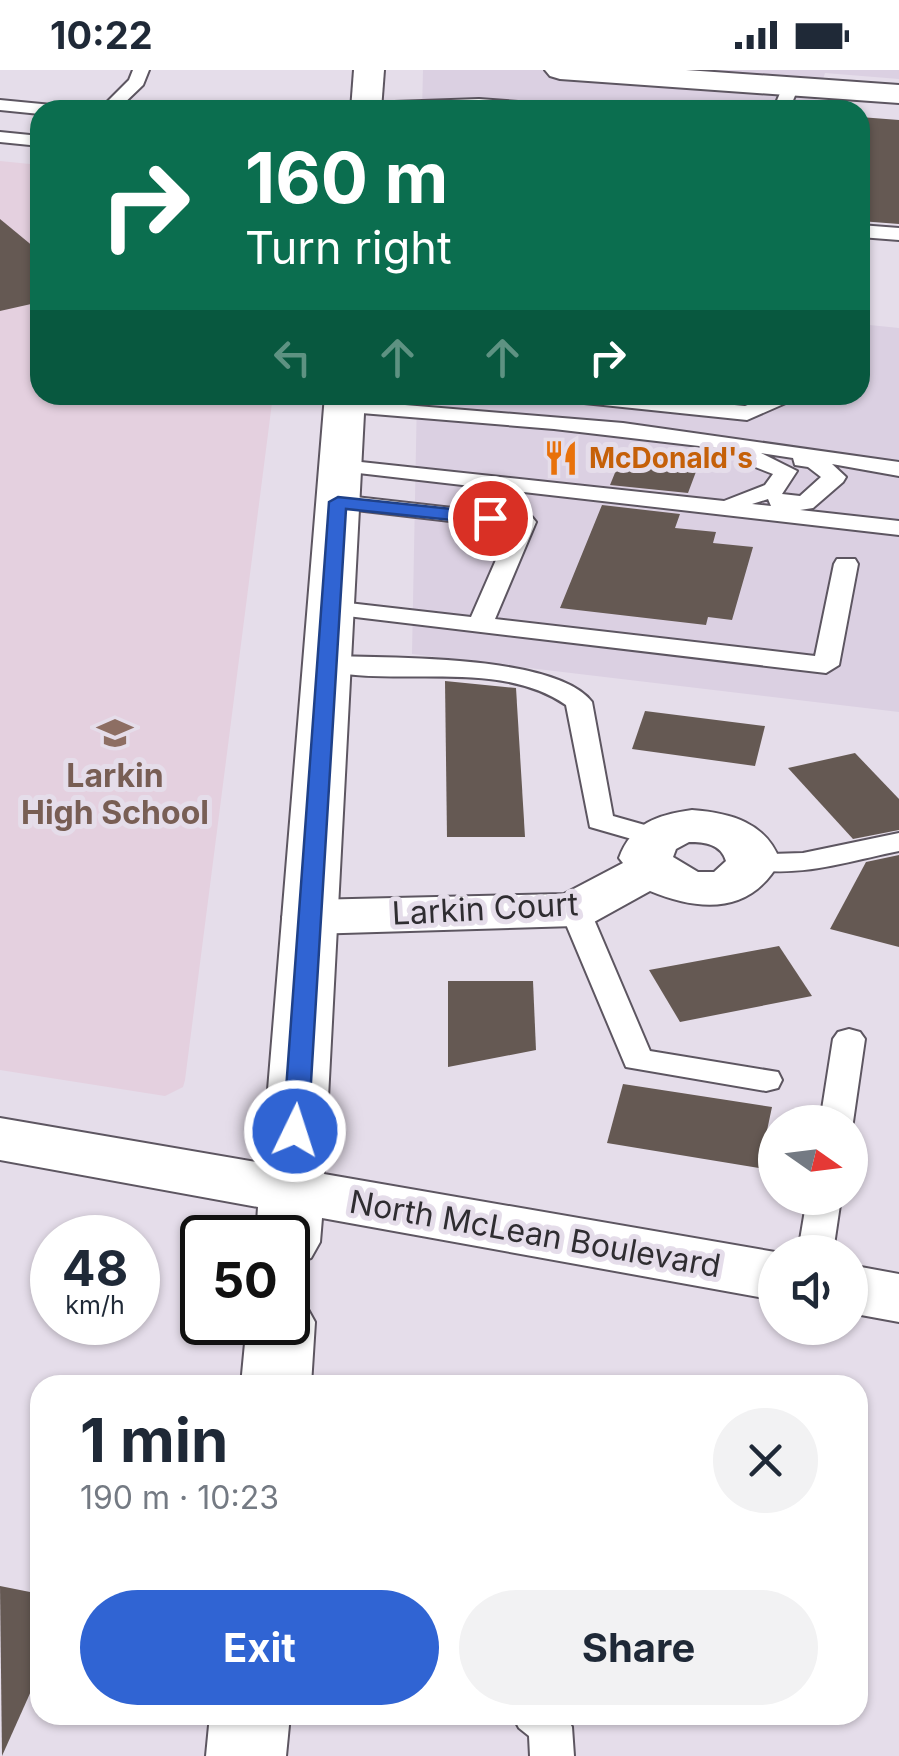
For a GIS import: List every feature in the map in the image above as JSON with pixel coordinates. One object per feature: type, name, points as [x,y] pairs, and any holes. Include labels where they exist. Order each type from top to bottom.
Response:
[{"type":"main road","points":[[367,100],[369,70]]},
{"type":"main road","points":[[560,70],[666,74],[786,98],[899,94]]},
{"type":"main road","points":[[290,1215],[345,405]]},
{"type":"main road","points":[[654,853],[678,885],[715,888],[745,876],[753,861]]},
{"type":"main road","name":"Larkin Court","points":[[310,917],[575,910],[654,853]]},
{"type":"main road","name":"North McLean Boulevard","points":[[0,1139],[286,1215]]},
{"type":"main road","name":"North McLean Boulevard","points":[[310,1218],[758,1274]]},
{"type":"main road","points":[[868,1292],[899,1298]]},
{"type":"main road","points":[[277,1375],[279,1345]]},
{"type":"main road","points":[[246,1756],[249,1725]]},
{"type":"lane","points":[[117,100],[136,82],[141,70]]},
{"type":"lane","points":[[0,105],[30,108]]},
{"type":"lane","points":[[0,138],[30,141]]},
{"type":"lane","points":[[870,232],[899,234]]},
{"type":"lane","points":[[383,405],[803,451],[899,469]]},
{"type":"lane","points":[[479,415],[508,426],[657,440],[758,458],[786,471],[773,490],[734,502]]},
{"type":"lane","points":[[339,483],[805,503],[835,477],[814,461],[722,452]]},
{"type":"lane","points":[[339,483],[524,522],[480,625]]},
{"type":"lane","points":[[734,502],[899,528]]},
{"type":"lane","points":[[331,608],[826,665],[846,564]]},
{"type":"lane","points":[[327,664],[520,676],[554,685],[579,702],[600,821],[654,853]]},
{"type":"lane","points":[[753,861],[803,862],[899,842]]},
{"type":"lane","points":[[575,910],[637,1060],[766,1080]]},
{"type":"lane","points":[[839,1105],[849,1039]]},
{"type":"lane","points":[[547,1725],[552,1756]]},
{"type":"shaded area","points":[[423,70],[899,70],[899,79],[825,73],[816,100],[422,100]]},
{"type":"shaded area","name":"Larkin High School","points":[[0,161],[30,164],[30,405],[272,405],[183,1087],[165,1096],[0,1070]]},
{"type":"shaded area","points":[[870,325],[899,328],[899,712],[412,654],[417,405],[870,405]]},
{"type":"building","points":[[870,118],[899,120],[899,224],[870,222]]},
{"type":"building","points":[[0,219],[30,244],[30,304],[0,311]]},
{"type":"building","points":[[623,453],[700,461],[688,493],[610,485]]},
{"type":"building","points":[[602,505],[680,514],[675,528],[716,532],[713,543],[753,547],[732,620],[708,617],[706,625],[560,608]]},
{"type":"building","points":[[445,681],[516,688],[525,837],[447,837]]},
{"type":"building","points":[[645,711],[765,726],[755,766],[632,749]]},
{"type":"building","points":[[855,753],[899,799],[899,830],[853,839],[788,768]]},
{"type":"building","points":[[899,855],[899,947],[830,929],[866,862]]},
{"type":"building","points":[[779,946],[812,996],[680,1022],[649,970]]},
{"type":"building","points":[[448,981],[533,981],[536,1050],[448,1067]]},
{"type":"building","points":[[623,1084],[759,1105],[758,1168],[607,1143]]},
{"type":"building","points":[[0,1586],[30,1592],[30,1693],[2,1756]]},
{"type":"place","name":"McDonald's","points":[[561,458]]},
{"type":"place","name":"Larkin High School","points":[[115,733]]},
{"type":"route","points":[[295,1131],[338,502],[490,518]]}]
